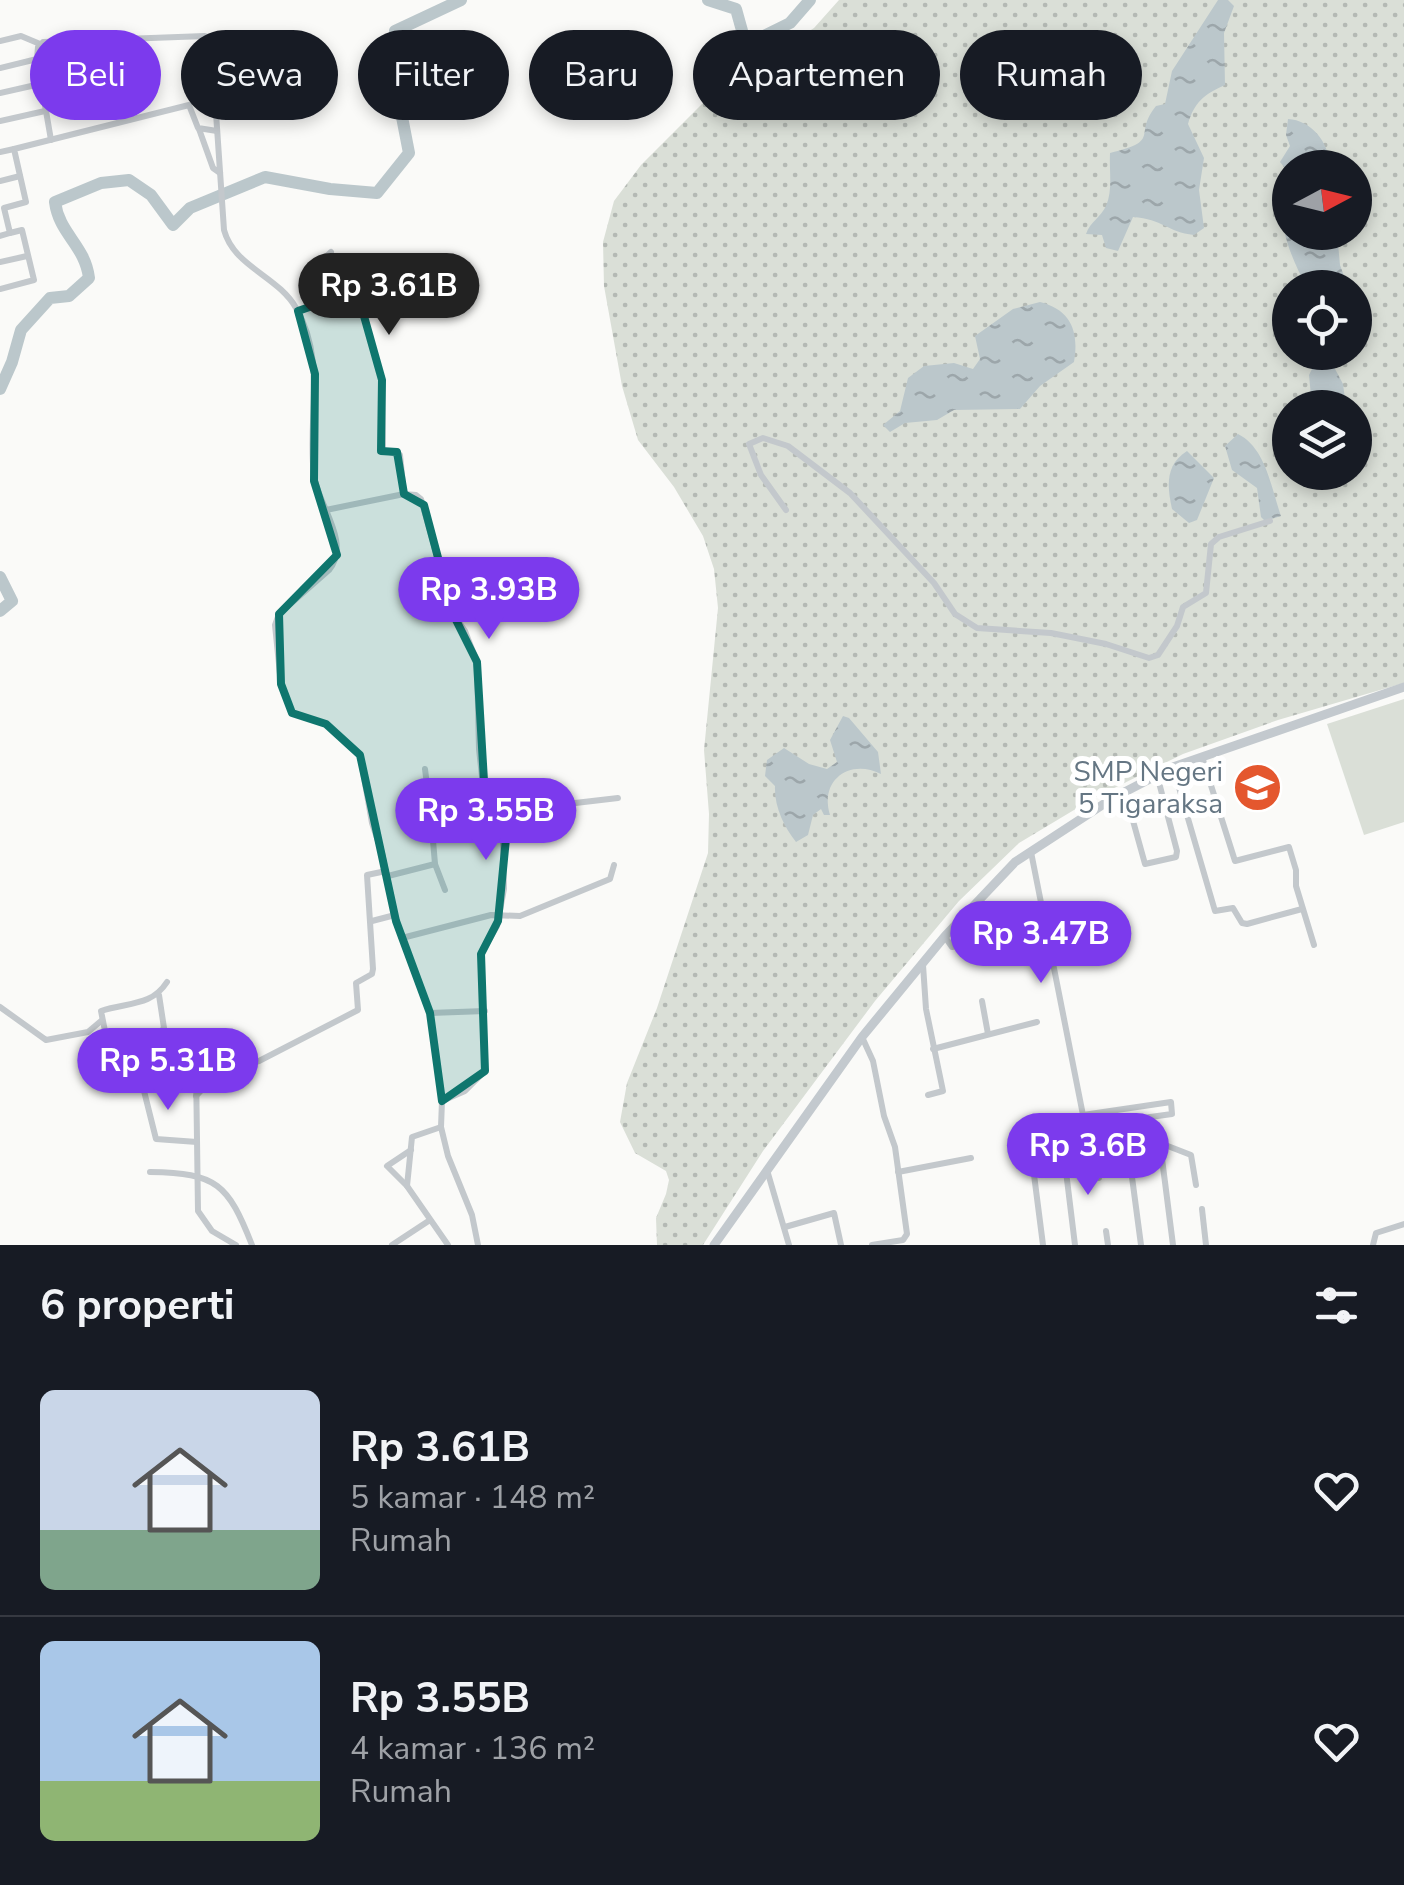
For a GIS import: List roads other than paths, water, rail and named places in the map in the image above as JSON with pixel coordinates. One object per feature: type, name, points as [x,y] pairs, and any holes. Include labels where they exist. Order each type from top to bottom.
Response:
[{"type":"street","points":[[0,41],[21,36],[30,40]]},
{"type":"street","points":[[161,37],[206,36],[214,45],[224,230],[232,250],[280,289],[298,310],[315,374],[314,481],[336,548],[335,562],[280,614],[274,631],[281,684],[292,713],[322,721],[357,749],[395,915],[430,1014],[442,1101],[441,1127],[454,1176],[472,1215],[478,1245]]},
{"type":"street","points":[[0,68],[30,61]]},
{"type":"street","points":[[0,94],[30,86]]},
{"type":"street","points":[[0,152],[189,105],[212,168],[220,178]]},
{"type":"street","points":[[0,122],[30,115]]},
{"type":"street","points":[[47,120],[51,140]]},
{"type":"street","points":[[198,128],[217,131]]},
{"type":"street","points":[[10,233],[2,208],[26,202],[14,148]]},
{"type":"street","points":[[0,181],[20,176]]},
{"type":"street","points":[[0,236],[22,230],[34,280],[0,288]]},
{"type":"street","points":[[323,301],[316,266],[330,252]]},
{"type":"street","points":[[0,262],[27,256]]},
{"type":"street","points":[[298,310],[338,298],[354,302],[362,310],[382,380],[383,450],[400,455],[404,494]]},
{"type":"street","points":[[786,510],[761,475],[748,444],[764,438],[788,446],[830,476],[934,583],[965,623],[977,628],[1051,633],[1149,658],[1158,655],[1183,608],[1206,593],[1211,544],[1219,537],[1270,521]]},
{"type":"street","points":[[326,510],[404,494],[416,495],[424,504],[453,614],[465,631],[477,662],[485,800],[479,812],[431,816]]},
{"type":"street","points":[[714,1245],[862,1037],[944,936],[993,882],[1031,850],[1173,767],[1404,687]]},
{"type":"street","points":[[1202,757],[1233,858],[1239,861],[1290,847],[1314,946]]},
{"type":"street","points":[[1173,767],[1215,911],[1233,908],[1246,924],[1302,908]]},
{"type":"street","points":[[424,769],[435,864],[445,890]]},
{"type":"street","points":[[1125,792],[1146,865],[1177,855],[1157,775]]},
{"type":"street","points":[[507,811],[618,798]]},
{"type":"street","points":[[442,1101],[466,1091],[486,1071],[481,954],[499,916],[505,877],[502,847],[508,823],[502,802],[485,800]]},
{"type":"street","points":[[1130,810],[1164,803]]},
{"type":"street","points":[[1031,850],[1085,1126],[1172,1114],[1171,1102],[1083,1114]]},
{"type":"street","points":[[196,1096],[219,1072],[259,1062],[358,1010],[356,983],[372,974],[373,969],[368,875],[435,864]]},
{"type":"street","points":[[402,938],[499,916],[524,915],[606,881],[612,877],[614,865]]},
{"type":"street","points":[[371,922],[395,915]]},
{"type":"street","points":[[944,936],[952,947],[975,944],[979,957]]},
{"type":"street","points":[[923,965],[933,1049],[943,1092],[928,1095]]},
{"type":"street","points":[[159,995],[164,1028],[154,1042],[159,1072],[141,1080],[104,1075],[100,1049],[107,1041],[101,1021],[104,1010],[159,995],[168,982]]},
{"type":"street","points":[[982,1002],[988,1034]]},
{"type":"street","points":[[0,1006],[46,1040],[88,1032],[101,1021]]},
{"type":"street","points":[[430,1014],[486,1011]]},
{"type":"street","points":[[933,1049],[1037,1022]]},
{"type":"street","points":[[862,1037],[873,1061],[898,1172],[907,1236],[872,1245]]},
{"type":"street","points":[[196,1068],[198,1211],[212,1232],[236,1245]]},
{"type":"street","points":[[141,1080],[156,1140],[197,1142]]},
{"type":"street","points":[[1122,1121],[1142,1245]]},
{"type":"street","points":[[408,1186],[414,1134],[441,1127]]},
{"type":"street","points":[[1160,1143],[1173,1245]]},
{"type":"street","points":[[1099,1178],[1095,1151],[1160,1143],[1191,1155],[1196,1185]]},
{"type":"street","points":[[411,1150],[387,1166],[408,1186],[448,1245]]},
{"type":"street","points":[[1043,1245],[1032,1159],[1064,1155],[1075,1245]]},
{"type":"street","points":[[898,1172],[971,1158]]},
{"type":"street","points":[[766,1168],[790,1245]]},
{"type":"street","points":[[150,1172],[196,1175],[217,1185],[237,1207],[252,1245]]},
{"type":"street","points":[[1202,1209],[1206,1245]]},
{"type":"street","points":[[785,1227],[834,1213],[840,1245]]},
{"type":"street","points":[[392,1245],[430,1220]]},
{"type":"street","points":[[1372,1245],[1376,1233],[1404,1224]]},
{"type":"street","points":[[1106,1232],[1108,1245]]},
{"type":"water","points":[[1218,0],[1228,0],[1234,6],[1224,33],[1225,85],[1201,100],[1188,124],[1204,158],[1199,190],[1204,228],[1194,235],[1133,217],[1118,251],[1106,248],[1102,235],[1086,234],[1108,200],[1110,153],[1142,140],[1149,116],[1156,106],[1165,104],[1172,71]]},
{"type":"water","points":[[1288,119],[1297,120],[1318,135],[1327,150],[1288,150]]},
{"type":"water","points":[[1290,250],[1339,250],[1342,270],[1298,270]]},
{"type":"water","points":[[1040,302],[1060,311],[1071,324],[1074,362],[1040,386],[1020,409],[954,410],[937,420],[905,423],[890,432],[883,425],[900,411],[908,378],[924,366],[954,363],[973,369],[980,359],[975,336],[1013,309]]},
{"type":"water","points":[[1312,370],[1336,370],[1344,390],[1310,390]]},
{"type":"water","points":[[1238,434],[1255,449],[1281,516],[1265,521],[1261,517],[1257,488],[1232,470],[1225,446]]},
{"type":"water","points":[[1187,451],[1214,478],[1197,520],[1189,523],[1172,509],[1169,484],[1171,469]]},
{"type":"water","points":[[843,716],[878,752],[881,774],[858,769],[840,775],[829,792],[830,815],[824,815],[821,809],[813,815],[808,835],[796,842],[781,816],[775,786],[765,776],[767,760],[784,748],[809,764],[827,769],[837,762],[830,740]]},
{"type":"waterway","points":[[0,389],[21,330],[50,298],[69,296],[89,278],[83,257],[61,223],[55,202],[101,183],[129,180],[151,195],[173,225],[190,208],[265,177],[377,193],[409,153],[395,81],[395,31],[461,0]]},
{"type":"waterway","points":[[708,0],[736,9],[746,45],[790,23],[810,0]]},
{"type":"waterway","points":[[0,577],[12,601],[0,611]]},
{"type":"place","name":"SMP Negeri 5 Tigaraksa","points":[[1258,788]]}]
